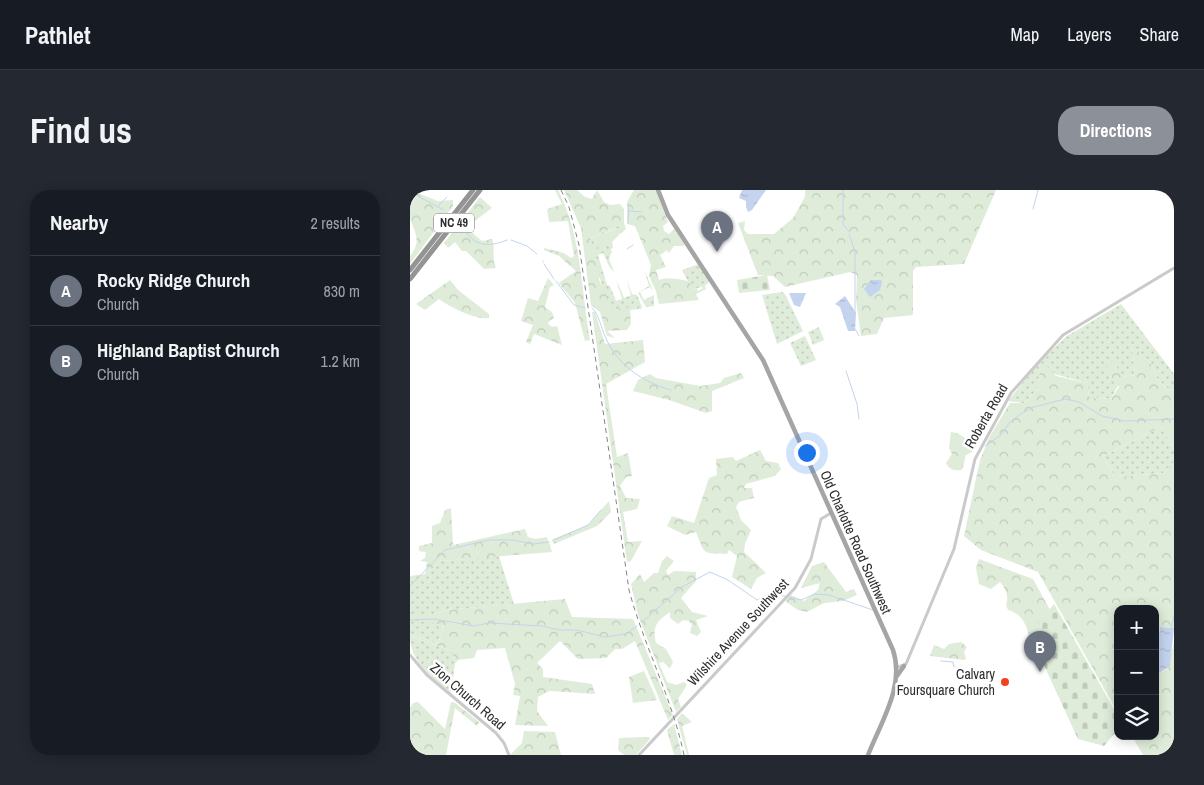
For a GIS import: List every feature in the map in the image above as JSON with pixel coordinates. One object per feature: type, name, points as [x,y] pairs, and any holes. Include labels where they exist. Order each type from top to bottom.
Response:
[{"type":"highway","name":"NC 49","points":[[410,270],[473,190]]},
{"type":"highway","name":"NC 49","points":[[410,279],[480,190]]},
{"type":"main road","name":"Old Charlotte Road Southwest","points":[[658,190],[668,215],[763,360],[889,643],[896,668],[896,678],[892,696],[868,755]]},
{"type":"main road","points":[[896,678],[904,666]]},
{"type":"street","name":"Roberta Road","points":[[904,666],[954,549],[977,452],[1011,393],[1063,335],[1174,268]]},
{"type":"street","name":"Wilshire Avenue Southwest","points":[[639,755],[795,588],[811,559],[821,519],[831,513]]},
{"type":"street","name":"Zion Church Road","points":[[410,655],[427,675],[496,733],[504,743],[509,755]]},
{"type":"street","points":[[896,668],[904,666]]},
{"type":"green space","points":[[410,190],[438,201],[453,200],[453,206],[410,264],[410,256],[414,251],[417,241],[410,219]]},
{"type":"green space","points":[[555,190],[558,190],[572,226],[580,264],[590,340],[585,341],[575,303],[559,283],[576,271],[559,256],[544,250],[544,248],[564,253],[571,258],[574,256],[568,221],[549,222],[547,209],[562,204]]},
{"type":"green space","points":[[564,190],[577,190],[585,197],[592,199],[597,190],[604,202],[610,205],[620,204],[624,209],[624,223],[590,238],[600,273],[599,280],[612,306],[610,310],[640,306],[639,309],[630,310],[631,324],[627,330],[607,331],[615,338],[607,336],[600,312],[591,305],[581,228]]},
{"type":"green space","points":[[634,190],[656,190],[668,222],[663,226],[664,231],[669,234],[674,229],[684,243],[684,246],[674,246],[669,253],[667,251],[669,249],[660,255],[666,267],[656,270],[659,280],[679,279],[687,281],[690,282],[692,289],[697,288],[698,291],[703,288],[700,285],[701,283],[704,284],[706,289],[696,294],[699,300],[659,304],[656,291],[649,276],[651,265],[635,226],[627,224],[627,202]]},
{"type":"green space","points":[[805,190],[996,190],[964,264],[916,267],[913,271],[913,315],[884,318],[877,334],[861,336],[856,300],[857,275],[850,272],[785,287],[773,276],[758,275],[738,223],[745,221],[744,230],[748,234],[774,234],[793,218],[805,197]]},
{"type":"green space","points":[[480,197],[492,208],[472,223],[469,230],[482,241],[492,239],[496,268],[484,269],[466,251],[462,251],[455,242],[448,248],[444,243]]},
{"type":"green space","points":[[624,223],[626,229],[620,234],[617,228],[593,238],[597,247],[612,242],[613,248],[610,250],[612,251],[609,259],[614,272],[603,253],[598,255],[607,285],[610,286],[616,301],[622,299],[616,279],[624,298],[631,295],[626,278],[632,294],[637,295],[642,307],[640,310],[639,307],[610,311],[601,284],[590,238]]},
{"type":"green space","points":[[618,228],[620,234],[612,242],[597,248],[593,238]]},
{"type":"green space","points":[[699,264],[710,281],[705,286],[704,284],[700,285],[702,287],[692,289],[682,270]]},
{"type":"green space","points":[[644,269],[653,291],[650,287],[640,292],[644,300],[654,295],[654,306],[646,307],[638,293],[649,286]]},
{"type":"green space","points":[[767,275],[770,290],[739,293],[737,280]]},
{"type":"green space","points":[[548,278],[554,285],[550,287],[545,307],[552,312],[554,318],[548,324],[552,327],[557,326],[562,345],[534,334],[530,344],[526,342],[533,325],[521,321],[528,298],[538,301]]},
{"type":"green space","points":[[450,280],[458,290],[489,314],[489,318],[470,315],[439,299],[425,310],[416,304]]},
{"type":"green space","points":[[782,292],[785,294],[803,331],[777,344],[762,295]]},
{"type":"green space","points":[[1121,304],[1174,374],[1174,390],[1171,391],[1158,380],[1152,365],[1132,347],[1135,375],[1122,377],[1111,399],[1089,397],[1087,383],[1040,370],[1037,390],[1024,403],[1008,401],[1041,360],[1067,336]]},
{"type":"green space","points":[[592,312],[595,312],[605,344],[643,340],[645,362],[606,384],[617,457],[628,453],[632,476],[626,477],[620,486],[626,498],[640,499],[637,509],[623,512],[628,542],[642,541],[631,561],[627,562]]},
{"type":"green space","points":[[819,327],[824,340],[813,345],[808,332]]},
{"type":"green space","points":[[805,336],[816,360],[801,366],[790,343]]},
{"type":"green space","points":[[1132,346],[1152,365],[1158,380],[1171,391],[1174,390],[1174,449],[1161,427],[1103,456],[1115,477],[1163,473],[1174,462],[1174,628],[1160,627],[1159,641],[1159,605],[1114,605],[1114,706],[1038,572],[981,550],[964,536],[980,460],[990,436],[1010,403],[1024,403],[1037,390],[1040,370],[1045,364],[1056,376],[1087,383],[1089,397],[1111,399],[1119,387],[1103,371],[1114,360],[1122,377],[1135,375]]},
{"type":"green space","points":[[741,373],[744,378],[712,391],[712,411],[706,413],[669,400],[633,391],[638,380],[650,374],[656,378],[700,386],[720,383],[724,378]]},
{"type":"green space","points":[[1161,427],[1174,449],[1174,462],[1163,473],[1115,477],[1103,456]]},
{"type":"green space","points":[[951,432],[957,433],[976,445],[972,452],[966,455],[962,470],[952,470],[946,463],[952,454],[949,448]]},
{"type":"green space","points":[[760,450],[766,461],[778,463],[781,469],[775,476],[746,484],[744,488],[752,488],[754,498],[739,502],[736,507],[741,520],[751,530],[744,552],[766,573],[757,578],[751,589],[732,577],[737,556],[729,550],[727,554],[705,551],[696,532],[685,535],[667,526],[672,516],[694,523],[709,478],[717,475],[716,459],[733,457],[736,461]]},
{"type":"green space","points":[[609,501],[611,512],[597,526],[554,544],[553,539],[588,525]]},
{"type":"green space","points":[[451,508],[453,545],[525,529],[528,537],[535,539],[547,537],[552,552],[442,561],[425,574],[427,562],[420,561],[425,558],[426,552],[419,551],[419,546],[432,543],[432,526],[440,523],[445,510]]},
{"type":"green space","points":[[499,556],[514,604],[446,610],[429,616],[410,616],[410,576],[425,574],[442,561]]},
{"type":"green space","points":[[667,556],[674,561],[666,571],[668,575],[674,571],[696,572],[696,581],[681,598],[692,612],[708,616],[696,620],[701,632],[697,636],[690,633],[692,625],[689,621],[683,620],[678,624],[670,618],[670,612],[659,621],[655,628],[656,643],[666,649],[673,662],[670,668],[663,662],[659,663],[667,682],[676,685],[684,682],[687,685],[678,699],[681,707],[676,712],[638,615],[631,584],[640,574],[644,582],[654,573],[658,573],[662,561]]},
{"type":"green space","points":[[979,559],[1033,579],[1054,617],[1035,640],[1029,640],[1028,630],[1023,621],[1017,614],[1008,610],[1006,593],[1000,582],[991,589],[979,584],[976,568]]},
{"type":"green space","points":[[824,562],[846,592],[854,589],[857,595],[843,601],[824,603],[807,612],[798,610],[785,601],[791,595],[804,601],[818,590],[820,583],[801,588],[812,566]]},
{"type":"green space","points":[[565,599],[572,617],[633,619],[673,715],[668,720],[635,641],[622,649],[615,649],[606,658],[578,659],[560,641],[537,663],[543,669],[543,677],[592,684],[595,694],[549,691],[538,697],[537,711],[548,726],[515,725],[520,696],[513,695],[515,684],[505,648],[477,650],[474,658],[458,660],[455,664],[452,651],[410,636],[410,634],[438,644],[444,625],[410,620],[410,616],[429,616],[446,610]]},
{"type":"green space","points":[[1054,604],[1114,709],[1114,734],[1104,746],[1078,739],[1029,633]]},
{"type":"green space","points":[[410,620],[444,624],[438,644],[410,634]]},
{"type":"green space","points":[[410,636],[452,651],[455,664],[451,693],[418,662],[411,645]]},
{"type":"green space","points":[[961,642],[967,647],[964,652],[966,658],[964,660],[930,656],[934,645],[944,649],[949,644]]},
{"type":"green space","points":[[1174,643],[1174,755],[1143,755],[1134,740],[1159,740],[1159,674],[1167,669]]},
{"type":"green space","points":[[644,671],[657,700],[633,703],[629,677]]},
{"type":"green space","points":[[418,702],[445,729],[451,702],[454,702],[479,722],[477,726],[455,708],[446,755],[410,755],[410,708],[413,703]]},
{"type":"green space","points":[[682,713],[692,722],[682,726],[689,755],[687,755],[677,719]]},
{"type":"green space","points":[[674,724],[682,755],[674,755],[667,730]]},
{"type":"green space","points":[[524,731],[555,732],[561,755],[510,755],[522,743]]},
{"type":"green space","points":[[649,737],[650,739],[636,755],[624,755],[618,750],[619,738]]},
{"type":"water","points":[[742,190],[766,190],[752,210],[748,212],[746,201],[739,198]]},
{"type":"water","points":[[871,280],[881,280],[882,282],[880,290],[870,297],[864,289]]},
{"type":"water","points":[[789,293],[806,293],[800,307],[794,305]]},
{"type":"water","points":[[845,296],[856,313],[855,331],[848,331],[840,307],[835,304]]},
{"type":"water","points":[[1160,627],[1174,628],[1170,666],[1159,673],[1159,650]]},
{"type":"waterway","points":[[843,190],[843,224],[849,232]]},
{"type":"waterway","points":[[1033,209],[1038,190]]},
{"type":"waterway","points":[[410,192],[444,210]]},
{"type":"waterway","points":[[437,207],[447,197]]},
{"type":"waterway","points":[[628,223],[629,205]]},
{"type":"waterway","points":[[628,211],[642,212]]},
{"type":"waterway","points":[[462,222],[465,230],[475,241],[493,244],[507,240]]},
{"type":"waterway","points":[[849,234],[855,252],[855,313]]},
{"type":"waterway","points":[[511,240],[527,246],[537,254]]},
{"type":"waterway","points":[[627,249],[633,245]]},
{"type":"waterway","points":[[544,264],[554,279]]},
{"type":"waterway","points":[[556,281],[574,305],[585,308]]},
{"type":"waterway","points":[[592,308],[616,356],[641,377],[660,387],[671,390]]},
{"type":"waterway","points":[[855,329],[859,336]]},
{"type":"waterway","points":[[846,371],[857,404],[859,419]]},
{"type":"waterway","points":[[985,446],[1001,435],[1010,422],[1022,413],[1034,407],[1065,399],[1079,402],[1102,416],[1125,421],[1174,419]]},
{"type":"waterway","points":[[552,541],[588,525],[601,510]]},
{"type":"waterway","points":[[410,586],[445,550],[489,540],[513,540],[534,544],[549,542]]},
{"type":"waterway","points":[[642,622],[682,587],[710,572],[728,580],[757,600],[768,594],[785,596]]},
{"type":"waterway","points":[[789,597],[801,600],[815,594],[829,595],[873,610]]},
{"type":"waterway","points":[[1171,629],[1174,616]]},
{"type":"waterway","points":[[410,620],[434,619],[474,626],[489,623],[542,626],[559,630],[577,630],[605,637],[626,634],[637,626]]},
{"type":"waterway","points":[[941,661],[953,662],[954,667]]},
{"type":"waterway","points":[[956,670],[970,672]]},
{"type":"railway","points":[[561,190],[569,207],[579,245],[629,590],[672,713],[684,755]]},
{"type":"place","name":"Rocky Ridge Church","points":[[717,252]]},
{"type":"place","name":"Highland Baptist Church","points":[[1040,672]]},
{"type":"place","name":"Calvary Foursquare Church","points":[[1005,682]]}]
